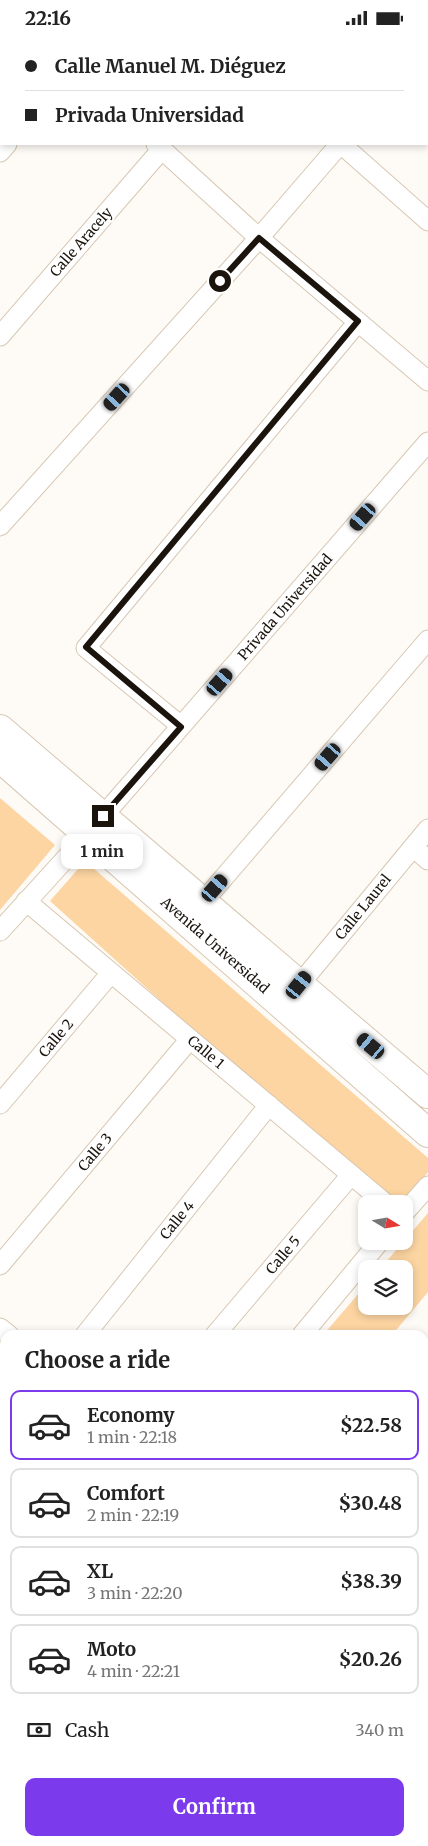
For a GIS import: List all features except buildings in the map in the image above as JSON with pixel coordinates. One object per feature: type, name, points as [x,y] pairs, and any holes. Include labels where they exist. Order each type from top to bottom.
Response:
[{"type":"main road","name":"Avenida Universidad","points":[[0,729],[38,776],[194,911],[428,1133]]},
{"type":"main road","name":"Avenida Universidad","points":[[0,758],[38,776]]},
{"type":"main road","name":"Avenida Universidad","points":[[194,911],[299,985],[428,1094]]},
{"type":"street","points":[[159,146],[259,238],[428,381]]},
{"type":"street","name":"Calle Aracely","points":[[0,336],[159,146]]},
{"type":"street","points":[[0,526],[259,238],[334,146],[428,221]]},
{"type":"street","points":[[181,727],[86,647],[358,321]]},
{"type":"street","name":"Privada Universidad","points":[[0,931],[96,825],[428,442]]},
{"type":"street","points":[[194,911],[428,640]]},
{"type":"street","name":"Calle Laurel","points":[[299,985],[428,829]]},
{"type":"street","points":[[413,847],[428,860]]},
{"type":"street","name":"Calle 1","points":[[26,901],[375,1195]]},
{"type":"street","name":"Calle 2","points":[[0,1104],[111,973]]},
{"type":"street","name":"Calle 3","points":[[0,1265],[190,1039]]},
{"type":"street","name":"Calle 4","points":[[89,1330],[269,1105]]},
{"type":"street","name":"Calle 5","points":[[219,1330],[351,1175]]},
{"type":"street","points":[[413,1203],[428,1186]]},
{"type":"street","points":[[306,1330],[373,1250]]},
{"type":"shaded area","points":[[0,798],[55,845],[0,910]]},
{"type":"shaded area","points":[[85,861],[428,1158],[428,1172],[409,1195],[386,1195],[222,1056],[50,901]]},
{"type":"shaded area","points":[[428,1213],[428,1292],[413,1310],[413,1260],[388,1260],[396,1250],[413,1250],[413,1230]]},
{"type":"shaded area","points":[[358,1294],[358,1315],[409,1315],[396,1330],[327,1330]]},
{"type":"route","points":[[103,816],[181,727],[86,647],[358,321],[259,238],[220,281]]}]
